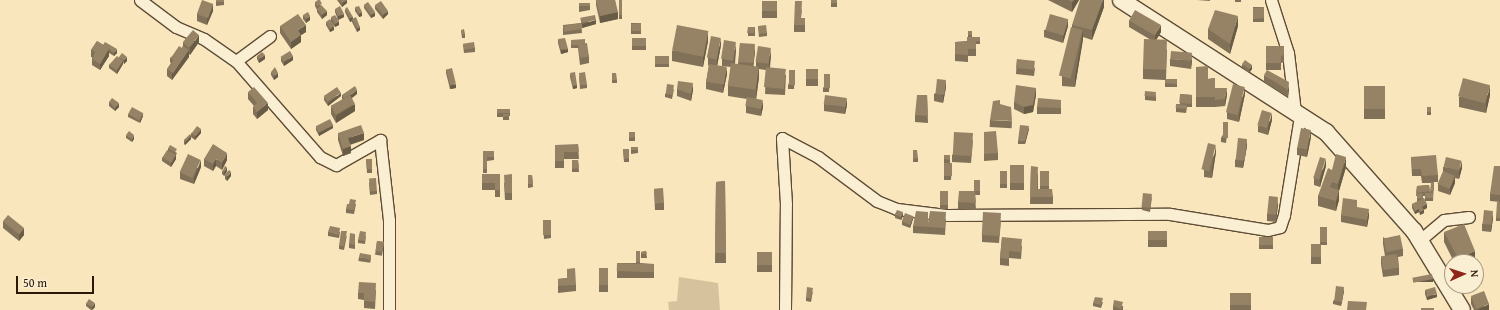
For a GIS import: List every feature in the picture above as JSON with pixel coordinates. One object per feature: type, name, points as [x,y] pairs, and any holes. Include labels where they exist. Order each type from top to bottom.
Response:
[{"type":"street","points":[[140,0],[176,27],[204,39],[236,60],[320,157],[336,165],[380,140],[389,220],[389,310]]},
{"type":"street","points":[[1121,0],[1326,132],[1420,240],[1444,279]]},
{"type":"street","points":[[784,310],[786,204],[782,138],[818,157],[877,201],[897,209],[946,215],[1170,214],[1268,230],[1280,227],[1284,215],[1298,114],[1288,53],[1271,0]]},
{"type":"street","points":[[236,60],[270,36]]},
{"type":"street","points":[[1420,240],[1444,220],[1469,217]]},
{"type":"street","points":[[1453,294],[1455,310]]},
{"type":"street","points":[[1453,294],[1462,310]]},
{"type":"shaded area","points":[[679,277],[718,283],[720,310],[669,310],[668,302],[677,301]]},
{"type":"building","points":[[202,0],[213,4],[208,18],[197,14]]},
{"type":"building","points":[[216,0],[224,0],[224,2],[216,2]]},
{"type":"building","points":[[320,0],[322,4],[317,6],[315,2]]},
{"type":"building","points":[[340,0],[347,0],[342,3]]},
{"type":"building","points":[[596,0],[615,0],[618,12],[600,16]]},
{"type":"building","points":[[619,0],[622,0],[622,15],[619,15]]},
{"type":"building","points":[[831,0],[837,0],[837,3],[831,3]]},
{"type":"building","points":[[1080,0],[1103,0],[1092,30],[1072,25]]},
{"type":"building","points":[[381,1],[388,11],[383,15],[375,5]]},
{"type":"building","points":[[762,1],[777,1],[777,11],[762,11]]},
{"type":"building","points":[[795,1],[802,1],[801,18],[805,18],[805,25],[794,25]]},
{"type":"building","points":[[368,2],[375,12],[371,15],[364,5]]},
{"type":"building","points":[[579,3],[590,3],[590,6],[579,6]]},
{"type":"building","points":[[321,5],[327,11],[322,15],[317,9]]},
{"type":"building","points":[[340,6],[344,14],[338,16],[335,9]]},
{"type":"building","points":[[359,6],[362,12],[359,14],[355,7]]},
{"type":"building","points":[[347,7],[353,17],[350,18],[345,9]]},
{"type":"building","points":[[1264,7],[1264,18],[1253,19],[1253,8]]},
{"type":"building","points":[[1135,10],[1161,25],[1155,35],[1129,20]]},
{"type":"building","points":[[1215,10],[1238,16],[1230,44],[1208,29]]},
{"type":"building","points":[[308,12],[310,16],[306,19],[303,15]]},
{"type":"building","points":[[298,14],[306,25],[298,30],[301,35],[291,42],[280,26]]},
{"type":"building","points":[[1050,14],[1068,19],[1064,36],[1045,30]]},
{"type":"building","points":[[335,15],[339,21],[335,24],[331,17]]},
{"type":"building","points":[[595,15],[596,20],[581,23],[580,18]]},
{"type":"building","points":[[356,17],[360,27],[357,28],[352,19]]},
{"type":"building","points":[[330,19],[334,26],[330,29],[326,22]]},
{"type":"building","points":[[581,23],[582,29],[564,32],[563,26]]},
{"type":"building","points":[[641,23],[641,31],[632,31],[631,24]]},
{"type":"building","points":[[677,25],[708,31],[703,57],[672,51]]},
{"type":"building","points":[[766,25],[767,33],[759,34],[758,26]]},
{"type":"building","points":[[748,27],[755,27],[754,33],[747,33]]},
{"type":"building","points":[[1071,27],[1083,30],[1071,78],[1059,76]]},
{"type":"building","points":[[464,29],[465,34],[462,35],[461,30]]},
{"type":"building","points":[[193,30],[199,35],[189,47],[183,42]]},
{"type":"building","points":[[968,31],[972,31],[972,35],[968,35]]},
{"type":"building","points":[[711,36],[721,38],[717,60],[707,58]]},
{"type":"building","points":[[967,37],[980,37],[980,41],[967,41]]},
{"type":"building","points":[[565,38],[568,49],[561,50],[558,39]]},
{"type":"building","points":[[632,38],[646,38],[646,46],[632,46]]},
{"type":"building","points":[[585,39],[585,43],[571,45],[571,40]]},
{"type":"building","points":[[1144,39],[1167,40],[1166,70],[1143,69]]},
{"type":"building","points":[[724,40],[736,42],[733,61],[721,59]]},
{"type":"building","points":[[97,41],[109,49],[100,64],[92,59],[95,52],[91,50]]},
{"type":"building","points":[[976,41],[976,49],[968,49],[968,55],[955,54],[955,42]]},
{"type":"building","points":[[105,42],[117,49],[114,53],[103,45]]},
{"type":"building","points":[[474,42],[475,48],[464,50],[463,44]]},
{"type":"building","points":[[587,43],[589,57],[580,58],[578,44]]},
{"type":"building","points":[[740,43],[755,44],[754,63],[739,62]]},
{"type":"building","points":[[179,46],[182,48],[174,61],[171,58]]},
{"type":"building","points":[[183,46],[189,50],[173,73],[167,69]]},
{"type":"building","points":[[758,46],[771,48],[768,64],[755,62]]},
{"type":"building","points":[[1266,46],[1284,46],[1284,55],[1281,56],[1281,63],[1266,63]]},
{"type":"building","points":[[290,51],[293,56],[284,62],[281,57]]},
{"type":"building","points":[[1171,51],[1192,53],[1191,61],[1170,59]]},
{"type":"building","points":[[262,52],[265,55],[259,59],[257,56]]},
{"type":"building","points":[[122,53],[127,57],[124,60],[119,57]]},
{"type":"building","points":[[117,56],[123,61],[117,70],[109,65]]},
{"type":"building","points":[[655,56],[669,56],[669,64],[655,64]]},
{"type":"building","points":[[1017,59],[1035,61],[1034,70],[1016,68]]},
{"type":"building","points":[[1245,60],[1252,65],[1249,69],[1242,64]]},
{"type":"building","points":[[731,63],[759,67],[756,90],[728,86]]},
{"type":"building","points":[[709,64],[727,67],[724,85],[706,82]]},
{"type":"building","points":[[1208,66],[1208,79],[1215,78],[1215,97],[1196,97],[1196,67]]},
{"type":"building","points":[[275,67],[278,73],[274,76],[271,72]]},
{"type":"building","points":[[766,67],[786,69],[784,89],[764,87]]},
{"type":"building","points":[[452,68],[456,84],[450,85],[446,69]]},
{"type":"building","points":[[806,69],[818,69],[818,79],[806,79]]},
{"type":"building","points":[[789,70],[795,70],[795,85],[789,85]]},
{"type":"building","points":[[1267,70],[1289,82],[1288,90],[1264,75]]},
{"type":"building","points":[[575,72],[577,85],[573,86],[570,73]]},
{"type":"building","points":[[585,72],[587,85],[580,85],[579,73]]},
{"type":"building","points":[[612,73],[616,73],[617,80],[612,80]]},
{"type":"building","points":[[824,74],[830,74],[830,88],[824,88]]},
{"type":"building","points":[[1463,78],[1490,85],[1485,104],[1458,96]]},
{"type":"building","points":[[937,79],[946,80],[944,95],[935,94]]},
{"type":"building","points":[[1165,79],[1177,79],[1177,84],[1165,83]]},
{"type":"building","points":[[678,81],[693,83],[691,94],[677,89]]},
{"type":"building","points":[[667,84],[674,85],[673,95],[666,94]]},
{"type":"building","points":[[1233,84],[1245,87],[1238,115],[1226,112]]},
{"type":"building","points":[[1016,85],[1036,88],[1033,105],[1024,107],[1014,102]]},
{"type":"building","points":[[355,86],[357,90],[344,98],[342,95]]},
{"type":"building","points":[[1364,86],[1385,86],[1385,109],[1364,109]]},
{"type":"building","points":[[254,87],[268,103],[257,112],[253,107],[257,103],[248,92]]},
{"type":"building","points":[[337,87],[341,93],[328,102],[324,96]]},
{"type":"building","points":[[1215,88],[1227,88],[1225,99],[1215,100]]},
{"type":"building","points":[[1145,91],[1156,92],[1156,97],[1145,96]]},
{"type":"building","points":[[1180,94],[1192,95],[1191,104],[1179,103]]},
{"type":"building","points":[[350,95],[355,104],[336,114],[331,106]]},
{"type":"building","points":[[825,95],[847,98],[846,107],[824,104]]},
{"type":"building","points":[[917,95],[927,95],[928,116],[915,115]]},
{"type":"building","points":[[747,97],[763,100],[761,109],[745,106]]},
{"type":"building","points":[[112,98],[119,103],[115,108],[109,102]]},
{"type":"building","points":[[1038,98],[1061,100],[1061,108],[1037,107]]},
{"type":"building","points":[[1000,100],[1000,104],[1011,107],[1012,121],[990,120],[993,101]]},
{"type":"building","points":[[1176,104],[1187,105],[1187,109],[1176,108]]},
{"type":"building","points":[[132,107],[143,113],[139,120],[128,114]]},
{"type":"building","points":[[1427,107],[1431,107],[1431,112],[1427,112]]},
{"type":"building","points":[[497,109],[510,109],[510,113],[497,113]]},
{"type":"building","points":[[1262,110],[1272,113],[1267,128],[1257,125]]},
{"type":"building","points":[[503,114],[509,114],[509,116],[503,117]]},
{"type":"building","points":[[330,119],[333,125],[319,133],[316,126]]},
{"type":"building","points":[[1223,122],[1228,122],[1228,138],[1223,138]]},
{"type":"building","points":[[361,125],[364,133],[348,138],[351,146],[343,149],[338,133]]},
{"type":"building","points":[[1020,125],[1029,126],[1025,141],[1018,141]]},
{"type":"building","points":[[197,126],[201,129],[196,136],[192,133]]},
{"type":"building","points":[[1301,128],[1311,130],[1307,150],[1297,148]]},
{"type":"building","points":[[129,131],[134,135],[132,139],[126,135]]},
{"type":"building","points":[[996,131],[998,153],[984,154],[984,132]]},
{"type":"building","points":[[629,132],[635,132],[635,137],[629,138]]},
{"type":"building","points":[[954,132],[973,133],[972,156],[953,155]]},
{"type":"building","points":[[190,134],[191,136],[185,142],[184,140]]},
{"type":"building","points":[[1238,138],[1247,139],[1245,161],[1236,160]]},
{"type":"building","points":[[1208,143],[1216,145],[1209,171],[1201,169]]},
{"type":"building","points":[[213,144],[227,153],[222,163],[216,159],[213,164],[204,159]]},
{"type":"building","points":[[578,144],[579,152],[564,152],[564,161],[555,161],[555,145]]},
{"type":"building","points":[[170,145],[177,149],[175,152],[168,148]]},
{"type":"building","points":[[631,147],[638,147],[638,150],[631,150]]},
{"type":"building","points":[[623,149],[629,149],[629,158],[624,159]]},
{"type":"building","points":[[167,150],[176,155],[171,163],[163,158]]},
{"type":"building","points":[[913,150],[917,150],[918,158],[913,159]]},
{"type":"building","points":[[483,151],[494,151],[494,157],[487,157],[487,169],[483,169]]},
{"type":"building","points":[[188,154],[201,160],[192,178],[180,172]]},
{"type":"building","points":[[1336,154],[1346,157],[1338,184],[1332,182],[1330,187],[1339,190],[1336,201],[1318,196],[1328,168],[1332,170]]},
{"type":"building","points":[[944,155],[950,155],[950,160],[944,159]]},
{"type":"building","points":[[1436,155],[1438,175],[1422,176],[1421,169],[1412,169],[1411,157]]},
{"type":"building","points":[[1320,157],[1326,159],[1319,180],[1313,178]]},
{"type":"building","points":[[1446,157],[1462,161],[1459,171],[1444,167]]},
{"type":"building","points":[[366,159],[372,159],[372,169],[367,169]]},
{"type":"building","points":[[572,160],[578,160],[579,168],[572,169]]},
{"type":"building","points":[[944,163],[952,163],[952,176],[944,176]]},
{"type":"building","points":[[1010,165],[1024,165],[1024,183],[1010,183]]},
{"type":"building","points":[[225,166],[227,167],[224,172],[222,171]]},
{"type":"building","points":[[1031,166],[1038,167],[1037,189],[1052,189],[1053,197],[1030,197]]},
{"type":"building","points":[[1494,166],[1500,166],[1500,195],[1490,194]]},
{"type":"building","points":[[229,170],[231,172],[227,176],[225,174]]},
{"type":"building","points":[[1000,171],[1007,171],[1007,184],[1000,184]]},
{"type":"building","points":[[1040,171],[1049,171],[1049,186],[1040,186]]},
{"type":"building","points":[[1443,171],[1455,176],[1449,189],[1438,184]]},
{"type":"building","points":[[482,174],[500,174],[500,190],[495,190],[495,183],[482,183]]},
{"type":"building","points":[[512,174],[512,193],[505,193],[504,175]]},
{"type":"building","points":[[528,175],[532,175],[533,184],[528,184]]},
{"type":"building","points":[[369,178],[376,178],[377,191],[370,191]]},
{"type":"building","points":[[974,180],[980,180],[980,191],[974,191]]},
{"type":"building","points":[[725,181],[726,253],[715,253],[716,182]]},
{"type":"building","points":[[1431,182],[1434,182],[1434,191],[1431,191]]},
{"type":"building","points":[[1429,185],[1430,191],[1416,193],[1417,186]]},
{"type":"building","points":[[663,188],[664,203],[655,204],[654,189]]},
{"type":"building","points":[[940,191],[948,191],[948,205],[940,205]]},
{"type":"building","points":[[959,191],[975,191],[976,203],[958,202]]},
{"type":"building","points":[[1143,193],[1152,194],[1150,208],[1142,207]]},
{"type":"building","points":[[1422,193],[1423,198],[1417,199],[1417,194]]},
{"type":"building","points":[[1425,193],[1433,193],[1433,198],[1425,198]]},
{"type":"building","points":[[1269,196],[1278,197],[1276,215],[1267,214]]},
{"type":"building","points":[[1343,198],[1357,200],[1357,207],[1369,209],[1367,220],[1341,215]]},
{"type":"building","points":[[1424,198],[1427,204],[1422,207],[1424,210],[1420,212],[1419,209],[1415,211],[1412,204]]},
{"type":"building","points":[[350,199],[356,200],[354,210],[346,209]]},
{"type":"building","points":[[1497,202],[1500,202],[1500,218],[1496,218]]},
{"type":"building","points":[[897,210],[903,212],[901,217],[895,214]]},
{"type":"building","points":[[1484,210],[1493,211],[1491,225],[1483,224]]},
{"type":"building","points":[[916,211],[928,212],[928,223],[930,211],[946,212],[945,228],[913,226]]},
{"type":"building","points":[[983,212],[1001,213],[1000,236],[982,235]]},
{"type":"building","points":[[905,213],[913,216],[910,225],[902,221]]},
{"type":"building","points":[[8,215],[24,228],[19,234],[3,221]]},
{"type":"building","points":[[543,220],[551,220],[551,235],[543,235]]},
{"type":"building","points":[[1464,224],[1475,251],[1468,254],[1456,254],[1444,232]]},
{"type":"building","points":[[330,226],[340,228],[339,235],[328,232]]},
{"type":"building","points":[[1320,227],[1327,227],[1327,242],[1320,242]]},
{"type":"building","points":[[341,231],[347,231],[344,246],[339,246]]},
{"type":"building","points":[[360,231],[366,232],[365,241],[358,240]]},
{"type":"building","points":[[1148,231],[1167,231],[1167,240],[1148,240]]},
{"type":"building","points":[[350,233],[355,234],[355,245],[349,244]]},
{"type":"building","points":[[1400,235],[1403,249],[1386,252],[1383,239]]},
{"type":"building","points":[[1002,237],[1022,239],[1021,252],[1009,251],[1009,259],[1000,258]]},
{"type":"building","points":[[1259,237],[1273,237],[1273,245],[1259,245]]},
{"type":"building","points":[[377,241],[384,242],[383,252],[376,251]]},
{"type":"building","points":[[1311,244],[1321,244],[1321,257],[1311,257]]},
{"type":"building","points":[[636,251],[640,251],[640,262],[636,262]]},
{"type":"building","points":[[646,251],[647,254],[641,254],[641,252]]},
{"type":"building","points":[[757,252],[772,252],[772,265],[757,265]]},
{"type":"building","points":[[360,253],[371,255],[371,260],[359,257]]},
{"type":"building","points":[[1397,254],[1399,268],[1383,270],[1381,256]]},
{"type":"building","points":[[617,263],[654,264],[654,272],[617,271]]},
{"type":"building","points":[[575,268],[576,285],[558,286],[558,279],[567,278],[567,269]]},
{"type":"building","points":[[599,268],[608,268],[608,285],[599,285]]},
{"type":"building","points":[[1432,274],[1433,279],[1413,283],[1412,278]]},
{"type":"building","points":[[359,282],[376,283],[375,302],[364,301],[364,293],[358,293]]},
{"type":"building","points":[[1336,286],[1344,287],[1342,302],[1334,301]]},
{"type":"building","points":[[807,287],[813,288],[811,298],[806,298]]},
{"type":"building","points":[[1435,287],[1437,294],[1427,296],[1425,290]]},
{"type":"building","points":[[1484,291],[1489,304],[1476,309],[1471,296],[1484,294]]},
{"type":"building","points":[[1230,293],[1251,293],[1251,305],[1230,305]]},
{"type":"building","points":[[1095,297],[1103,298],[1101,305],[1093,303]]},
{"type":"building","points":[[89,299],[95,303],[92,307],[86,303]]},
{"type":"building","points":[[1114,300],[1123,302],[1121,309],[1113,306]]},
{"type":"building","points":[[1348,301],[1367,302],[1366,310],[1347,310]]},
{"type":"building","points":[[1421,308],[1434,308],[1434,310],[1421,310]]}]
